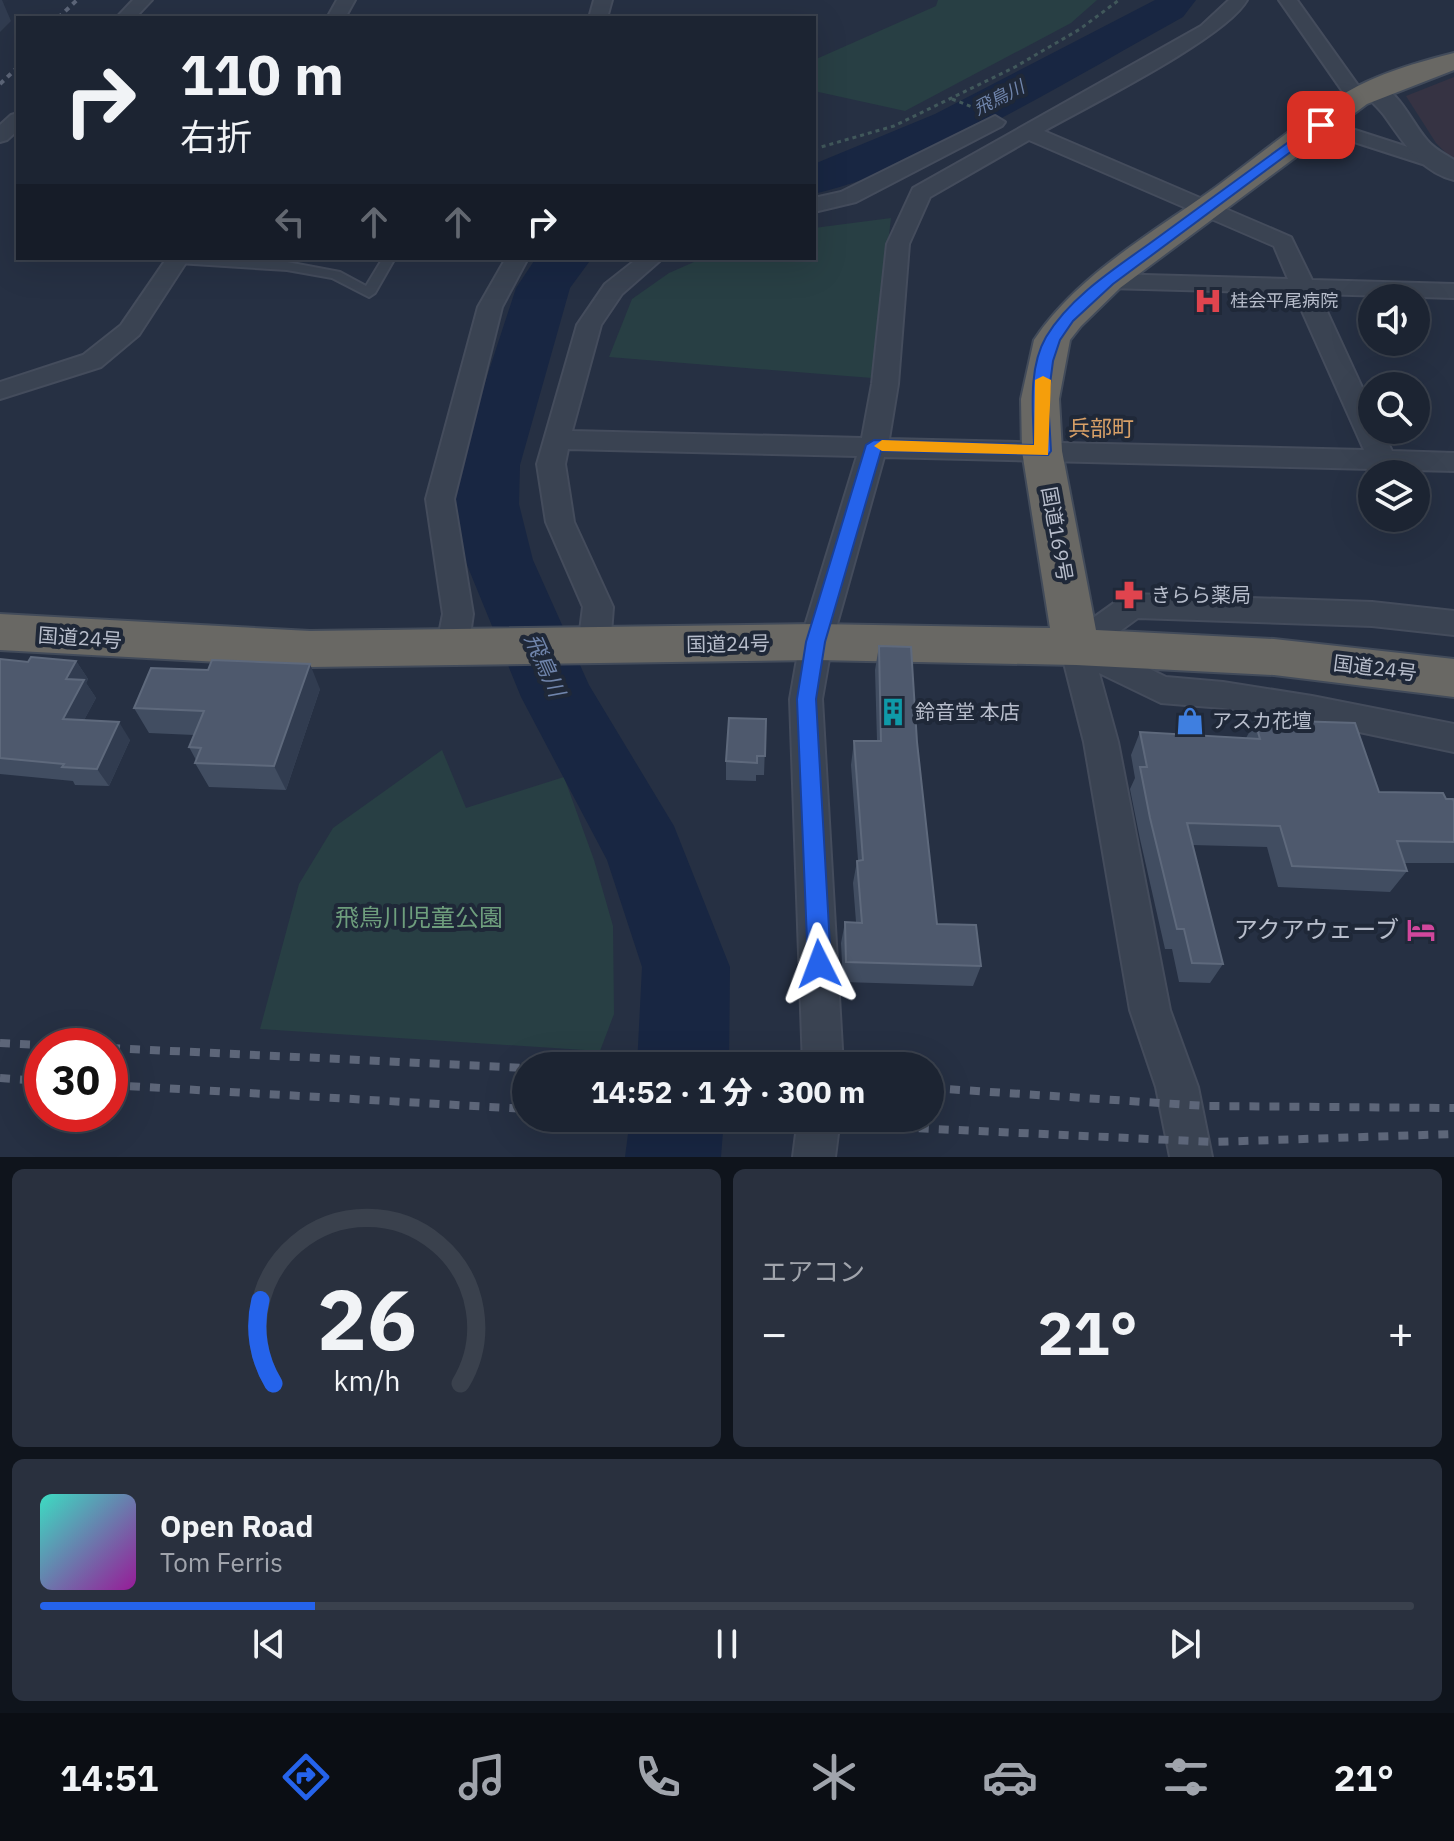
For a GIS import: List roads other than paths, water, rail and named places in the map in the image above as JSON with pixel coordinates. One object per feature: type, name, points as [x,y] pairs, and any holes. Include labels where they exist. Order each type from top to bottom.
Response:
[{"type":"highway","name":"国道169号","points":[[1076,647],[1042,451],[1040,399],[1052,340],[1068,318],[1108,281],[1365,94],[1454,61]]},
{"type":"highway","name":"国道24号","points":[[0,632],[310,649],[499,649],[816,642],[1076,647],[1274,657],[1454,678]]},
{"type":"street","points":[[127,16],[143,0]]},
{"type":"street","points":[[822,1052],[806,699],[816,642],[874,445],[885,384],[898,244],[921,193],[1207,30],[1233,9],[1238,0]]},
{"type":"street","points":[[1288,0],[1365,94],[1391,107],[1420,149],[1448,168]]},
{"type":"street","points":[[0,136],[16,121]]},
{"type":"street","points":[[816,205],[848,197],[995,122]]},
{"type":"street","points":[[1321,125],[1448,168]]},
{"type":"street","points":[[556,440],[874,445],[1382,460],[1283,242],[1030,133]]},
{"type":"street","points":[[892,176],[914,178],[983,142],[1003,147]]},
{"type":"street","points":[[0,391],[92,361],[130,330],[177,260]]},
{"type":"street","points":[[452,649],[458,614],[440,499],[490,307],[516,260]]},
{"type":"street","points":[[586,647],[598,607],[560,522],[551,464],[589,325],[613,289],[649,260]]},
{"type":"street","points":[[1108,281],[1454,291]]},
{"type":"street","points":[[1430,461],[1454,462]]},
{"type":"street","points":[[1076,647],[1132,606],[1372,614],[1454,623]]},
{"type":"street","points":[[1076,647],[1161,690],[1223,695],[1312,709],[1454,738]]},
{"type":"street","points":[[1076,647],[1101,742],[1150,1010],[1177,1087],[1191,1157]]},
{"type":"street","points":[[814,1157],[817,1132]]},
{"type":"lane","points":[[205,260],[287,266],[336,275],[369,293],[388,260]]},
{"type":"waterway","name":"飛鳥川","points":[[816,179],[951,124],[1169,9],[1176,0]]},
{"type":"waterway","name":"飛鳥川","points":[[563,260],[543,288],[489,465],[487,504],[499,560],[558,697],[645,852],[686,967],[683,1052]]},
{"type":"waterway","name":"飛鳥川","points":[[673,1157],[676,1132]]},
{"type":"railway","points":[[60,16],[77,0]]},
{"type":"railway","points":[[0,84],[16,69]]},
{"type":"railway","points":[[0,1043],[24,1044]]},
{"type":"railway","points":[[128,1049],[512,1067]]},
{"type":"railway","points":[[0,1078],[24,1080]]},
{"type":"railway","points":[[128,1086],[512,1108]]},
{"type":"railway","points":[[944,1089],[1206,1106],[1454,1108]]},
{"type":"railway","points":[[944,1129],[1214,1142],[1454,1134]]},
{"type":"place","name":"桂会平尾病院","points":[[1208,301]]},
{"type":"place","name":"きらら薬局","points":[[1129,595]]},
{"type":"place","name":"鈴音堂 本店","points":[[893,712]]},
{"type":"place","name":"アスカ花壇","points":[[1190,721]]},
{"type":"place","name":"アクアウェーブ","points":[[1421,930]]},
{"type":"district","name":"兵部町","points":[[1101,428]]},
{"type":"park label","name":"飛鳥川児童公園","points":[[419,918]]}]
